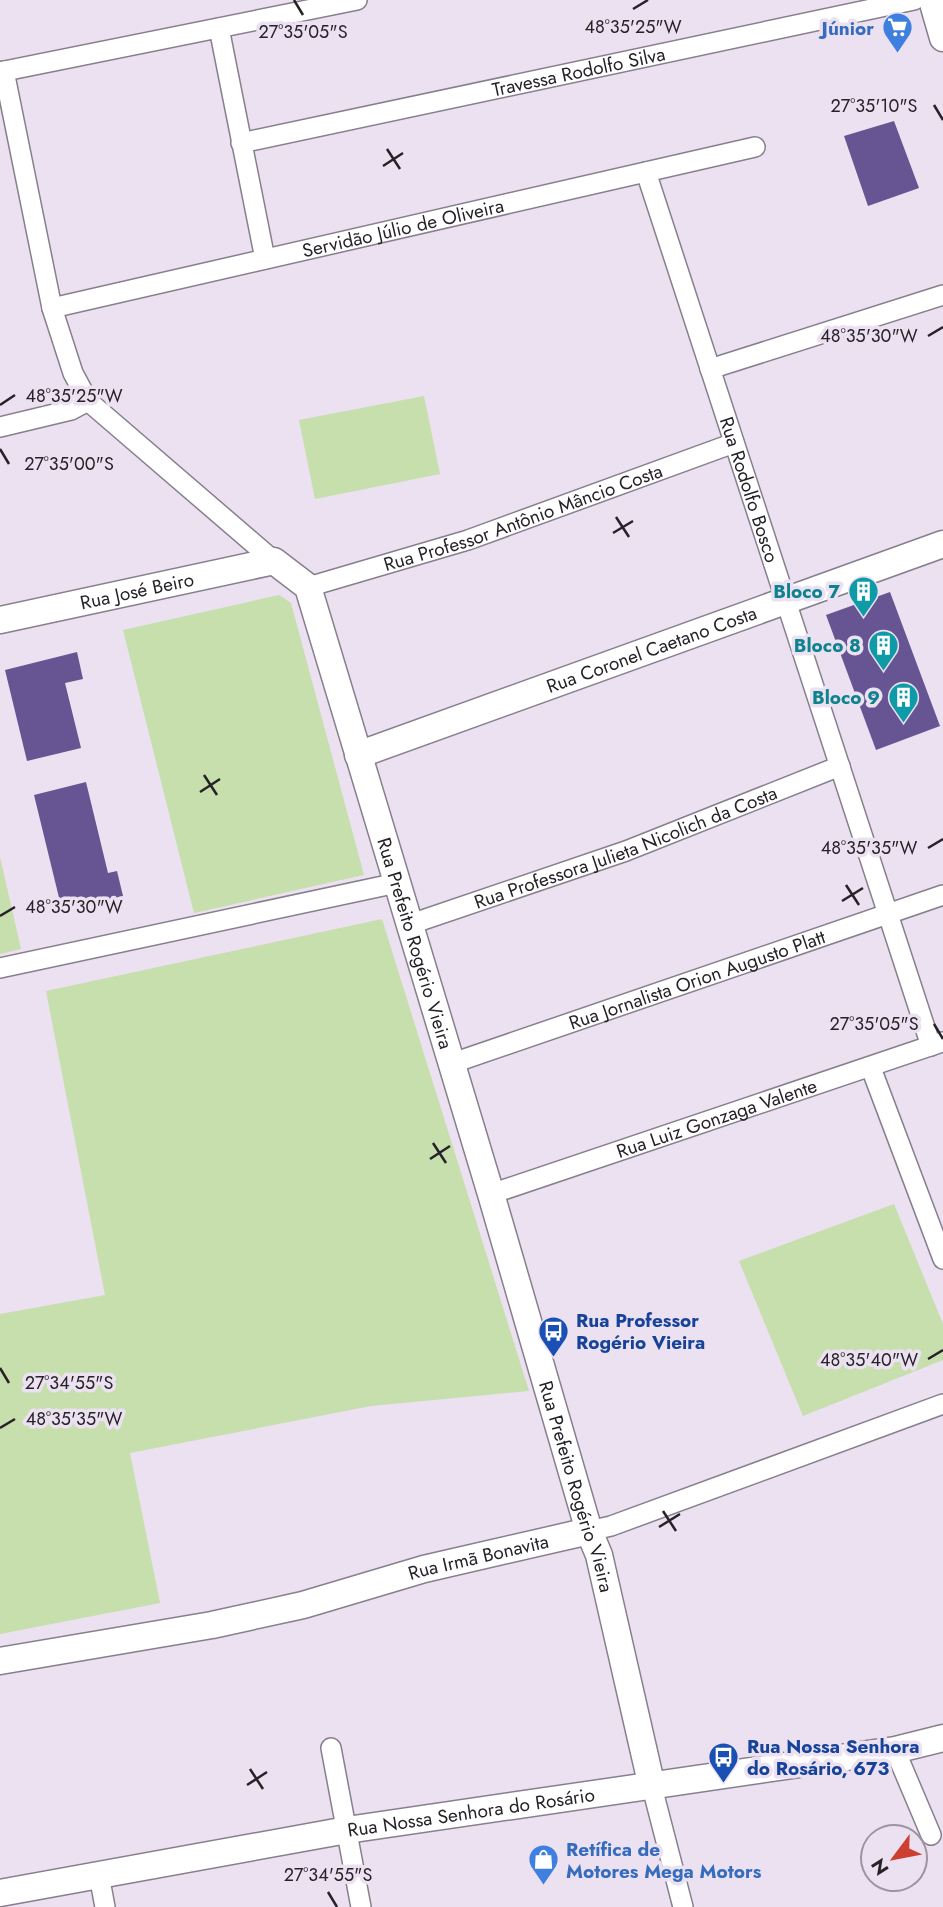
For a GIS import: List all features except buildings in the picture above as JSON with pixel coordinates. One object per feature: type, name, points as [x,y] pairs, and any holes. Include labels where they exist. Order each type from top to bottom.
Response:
[{"type":"street","points":[[308,587],[88,401],[73,373],[52,308],[2,71],[357,0]]},
{"type":"street","name":"Travessa Rodolfo Silva","points":[[241,143],[914,0]]},
{"type":"street","points":[[932,0],[943,38]]},
{"type":"street","points":[[219,28],[265,259]]},
{"type":"street","name":"Servidão Júlio de Oliveira","points":[[52,308],[755,147]]},
{"type":"street","name":"Rua Rodolfo Bosco","points":[[646,172],[840,766],[937,1044]]},
{"type":"street","points":[[710,369],[943,295]]},
{"type":"street","points":[[0,427],[71,410],[88,401]]},
{"type":"street","name":"Rua Professor Antônio Mâncio Costa","points":[[308,587],[468,540],[734,443]]},
{"type":"street","name":"Rua Coronel Caetano Costa","points":[[358,755],[943,544]]},
{"type":"street","name":"Rua José Beiro","points":[[0,620],[274,561]]},
{"type":"street","name":"Rua Prefeito Rogério Vieira","points":[[308,587],[598,1555],[683,1907]]},
{"type":"street","name":"Rua Professora Julieta Nicolich da Costa","points":[[408,925],[626,851],[840,766]]},
{"type":"street","points":[[0,968],[397,883]]},
{"type":"street","name":"Rua Jornalista Orion Augusto Platt","points":[[450,1064],[943,895]]},
{"type":"street","name":"Rua Luiz Gonzaga Valente","points":[[491,1194],[937,1044]]},
{"type":"street","points":[[871,1068],[943,1259]]},
{"type":"street","name":"Rua Irmã Bonavita","points":[[0,1661],[225,1622],[303,1605],[424,1569],[589,1531],[624,1521],[943,1404]]},
{"type":"street","name":"Rua Nossa Senhora do Rosário","points":[[0,1894],[347,1830],[652,1787],[895,1749],[943,1738]]},
{"type":"street","points":[[331,1748],[361,1907]]},
{"type":"street","points":[[895,1749],[931,1835]]},
{"type":"street","points":[[99,1875],[105,1907]]},
{"type":"green space","points":[[424,396],[440,474],[315,499],[299,420]]},
{"type":"green space","points":[[279,595],[291,603],[364,875],[194,913],[123,630]]},
{"type":"green space","points":[[0,857],[21,949],[0,954]]},
{"type":"green space","points":[[382,919],[529,1391],[371,1406],[130,1453],[160,1603],[0,1634],[0,1314],[105,1295],[46,991]]},
{"type":"green space","points":[[894,1204],[943,1324],[943,1360],[803,1416],[739,1261]]},
{"type":"place","name":"Júnior","points":[[897,55]]},
{"type":"place","name":"Bloco 7","points":[[863,618]]},
{"type":"place","name":"Bloco 8","points":[[884,672]]},
{"type":"place","name":"Bloco 9","points":[[903,724]]},
{"type":"place","name":"Rua Professor Rogério Vieira","points":[[553,1358]]},
{"type":"place","name":"Rua Nossa Senhora do Rosário, 673","points":[[724,1784]]},
{"type":"place","name":"Retífica de Motores Mega Motors","points":[[543,1887]]}]
